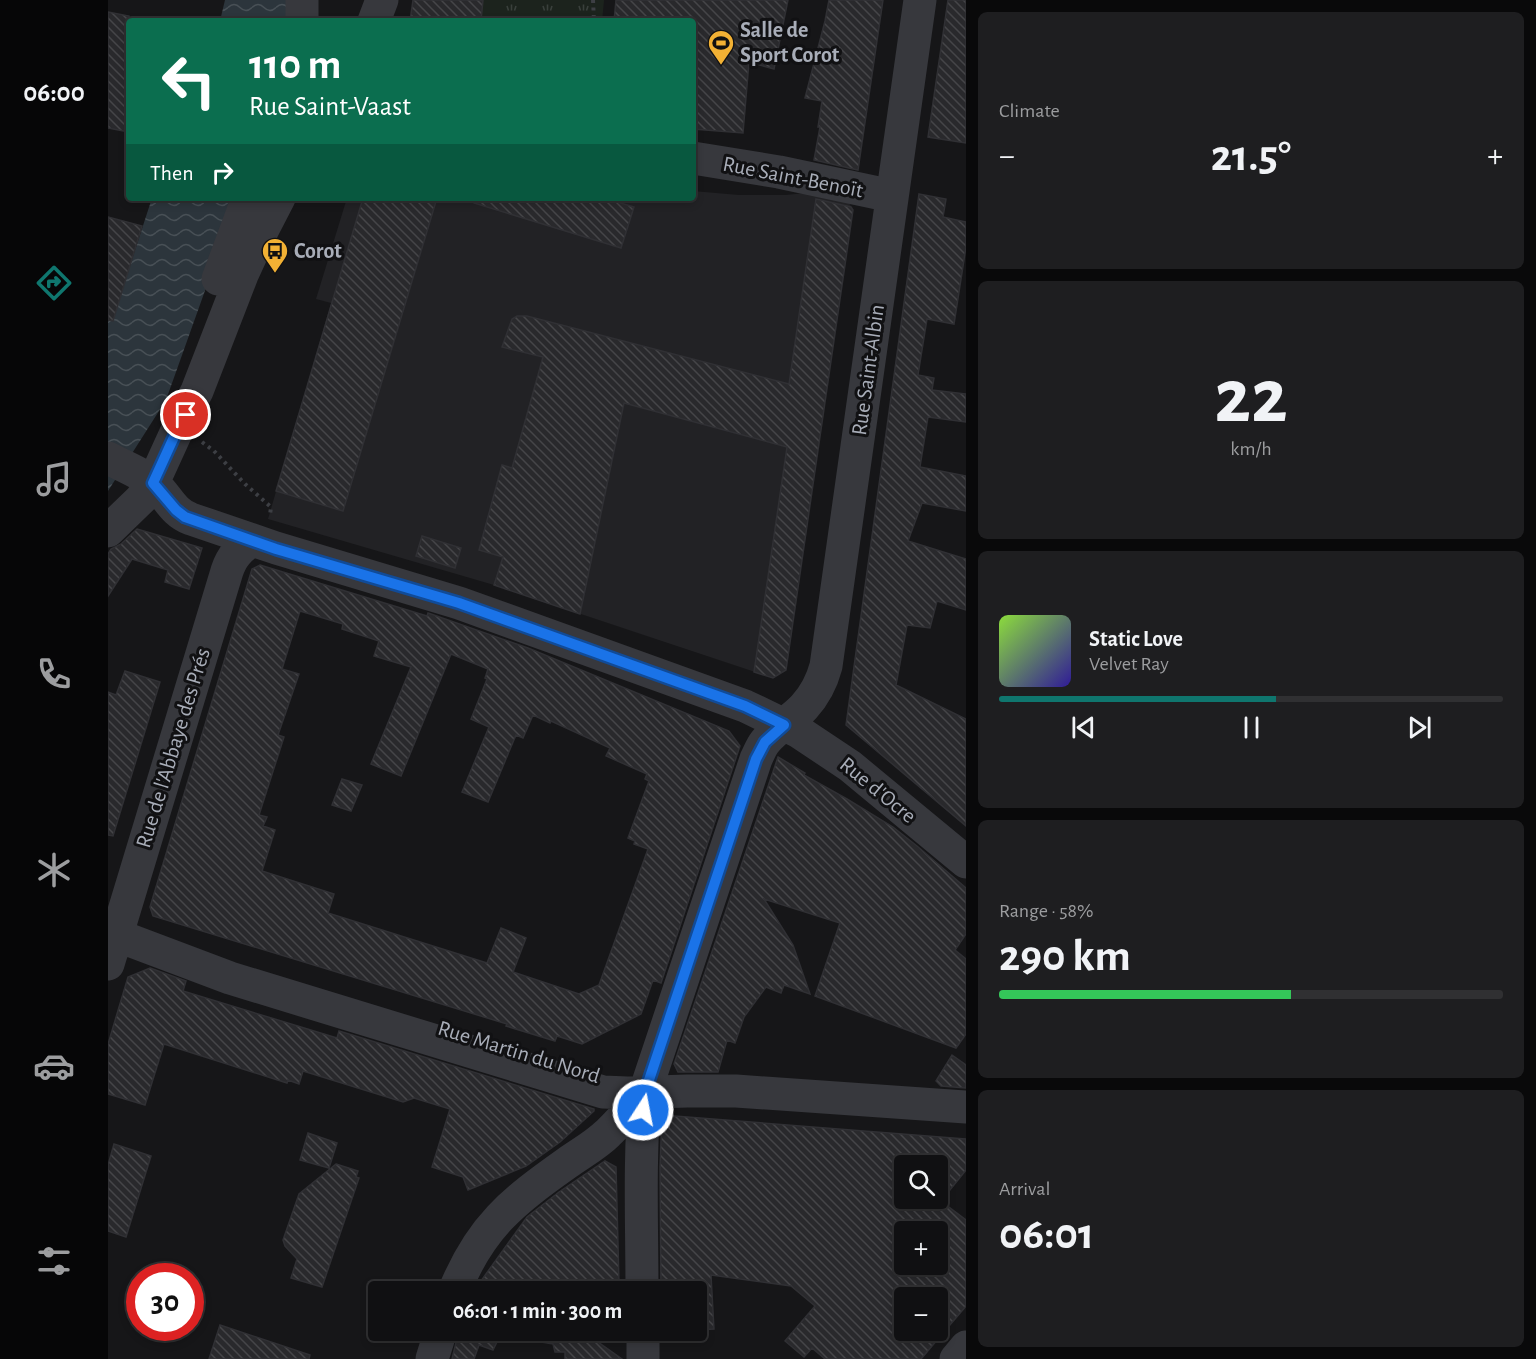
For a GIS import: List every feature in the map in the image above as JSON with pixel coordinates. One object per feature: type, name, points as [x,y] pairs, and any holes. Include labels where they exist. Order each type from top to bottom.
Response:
[{"type":"street","points":[[302,0],[302,18]]},
{"type":"street","points":[[375,18],[382,0]]},
{"type":"street","name":"Rue Saint-Albin","points":[[645,1092],[756,759],[765,742],[804,708],[819,687],[826,666],[920,0]]},
{"type":"street","name":"Rue Saint-Benoït","points":[[696,158],[779,172],[892,196]]},
{"type":"street","points":[[190,423],[178,385],[247,201]]},
{"type":"street","points":[[108,531],[127,485],[190,423],[242,275],[277,201]]},
{"type":"street","points":[[127,485],[212,516],[519,610],[752,696],[790,720],[849,749],[966,845]]},
{"type":"street","points":[[127,485],[215,540],[226,550],[251,541],[469,606],[745,706],[790,720]]},
{"type":"street","name":"Rue de l'Abbaye des Prés","points":[[113,938],[251,541]]},
{"type":"street","name":"Rue d'Ocre","points":[[790,720],[816,743],[850,766],[966,862]]},
{"type":"street","name":"Rue Martin du Nord","points":[[113,938],[181,948],[614,1080],[677,1103],[740,1103],[966,1119]]},
{"type":"street","points":[[459,1281],[478,1243],[504,1211],[526,1192],[608,1133],[645,1092],[736,1091],[966,1107]]},
{"type":"street","points":[[642,1281],[641,1166],[645,1092]]},
{"type":"street","points":[[589,1147],[625,1154],[641,1166]]},
{"type":"street","points":[[432,1359],[438,1341]]},
{"type":"street","points":[[643,1341],[643,1359]]},
{"type":"street","points":[[956,1359],[966,1347]]},
{"type":"path","points":[[593,0],[594,18]]},
{"type":"path","points":[[190,423],[245,484],[271,507],[251,541]]},
{"type":"shaded area","points":[[696,191],[739,195],[817,192],[846,197],[853,210],[786,670],[773,678],[494,585],[268,519],[331,303],[316,299],[346,201],[696,201]]},
{"type":"green space","points":[[483,0],[604,0],[602,18],[481,18]]},
{"type":"water","points":[[225,0],[296,0],[294,18],[221,18]]},
{"type":"water","points":[[151,201],[237,201],[166,400],[108,491],[108,322],[127,275]]},
{"type":"building","points":[[413,0],[483,0],[481,18],[410,18]]},
{"type":"building","name":"Salle de Sport Corot","points":[[616,0],[788,0],[774,69],[749,62],[743,133],[696,129],[696,18],[614,18]]},
{"type":"building","points":[[829,0],[883,0],[858,170],[814,160],[822,101],[805,98]]},
{"type":"building","points":[[948,0],[966,0],[966,143],[928,137]]},
{"type":"building","points":[[108,12],[129,16],[129,18],[126,18],[126,131],[108,128]]},
{"type":"building","points":[[919,194],[946,199],[943,217],[966,222],[966,247],[954,324],[927,319],[918,375],[934,378],[932,390],[966,394],[966,422],[928,417],[920,467],[966,476],[966,511],[922,503],[908,541],[966,559],[966,610],[937,601],[930,628],[907,625],[896,685],[966,719],[966,826],[846,725]]},
{"type":"building","points":[[816,199],[851,207],[853,210],[786,670],[773,678],[754,672],[787,447],[624,403],[580,614],[494,585],[503,557],[479,550],[502,465],[512,468],[543,357],[502,347],[512,319],[517,316],[527,316],[789,384]]},
{"type":"building","points":[[362,201],[436,201],[343,511],[276,491]]},
{"type":"building","points":[[474,201],[614,201],[634,207],[621,248],[474,203]]},
{"type":"building","points":[[108,217],[142,226],[113,321],[108,320]]},
{"type":"building","points":[[137,529],[202,548],[189,589],[165,582],[168,570],[132,559],[108,596],[108,554],[111,549],[121,544]]},
{"type":"building","points":[[422,536],[461,548],[455,568],[416,556]]},
{"type":"building","points":[[260,565],[427,616],[428,613],[431,614],[528,648],[729,731],[740,746],[661,983],[653,980],[641,1014],[582,1044],[557,1036],[555,1041],[506,1026],[507,1024],[153,916],[150,907],[252,569]],"holes":[[[300,611],[343,624],[342,629],[379,641],[374,656],[411,667],[371,764],[401,776],[451,654],[488,669],[485,678],[487,679],[471,719],[489,727],[462,792],[488,802],[516,735],[523,738],[533,715],[610,748],[606,756],[647,774],[645,779],[649,781],[628,838],[635,841],[634,844],[648,849],[599,985],[579,994],[513,972],[526,938],[501,928],[487,963],[328,913],[334,894],[262,871],[275,830],[263,826],[267,817],[259,815],[284,737],[278,735],[299,674],[282,669]]]},
{"type":"building","points":[[125,671],[160,682],[113,836],[108,835],[108,692],[116,695]]},
{"type":"building","points":[[778,757],[805,773],[804,775],[893,827],[966,888],[966,934],[955,950],[966,959],[966,1034],[956,1048],[815,996],[840,923],[764,899],[793,945],[810,994],[784,985],[781,993],[766,987],[744,1017],[735,1043],[727,1040],[718,1072],[678,1072],[674,1064]]},
{"type":"building","points":[[342,779],[362,785],[351,811],[332,805]]},
{"type":"building","points":[[150,968],[186,981],[183,991],[337,1038],[339,1031],[594,1109],[594,1111],[560,1142],[526,1166],[468,1190],[463,1177],[432,1167],[450,1109],[414,1098],[403,1102],[303,1071],[299,1084],[288,1080],[287,1083],[164,1044],[145,1105],[108,1094],[108,1044],[128,977]]},
{"type":"building","points":[[952,1055],[966,1065],[966,1088],[941,1086],[936,1081]]},
{"type":"building","points":[[662,1115],[966,1139],[966,1170],[948,1192],[948,1155],[894,1155],[894,1209],[948,1209],[948,1206],[966,1220],[966,1306],[948,1327],[948,1287],[894,1287],[894,1341],[936,1341],[921,1359],[825,1359],[812,1348],[804,1357],[785,1341],[815,1306],[791,1286],[711,1275],[714,1329],[707,1329],[707,1281],[661,1281]]},
{"type":"building","points":[[308,1133],[337,1143],[329,1168],[300,1160]]},
{"type":"building","points":[[114,1144],[151,1156],[126,1237],[108,1231],[108,1165]]},
{"type":"building","points":[[605,1161],[616,1167],[619,1281],[481,1281],[527,1217]]},
{"type":"building","points":[[336,1164],[358,1171],[356,1177],[359,1178],[322,1287],[291,1278],[297,1259],[285,1246],[283,1240],[299,1194]]},
{"type":"building","points":[[220,1325],[310,1355],[309,1359],[209,1359]]},
{"type":"building","points":[[456,1341],[498,1341],[493,1350],[479,1345],[474,1359],[452,1359]]},
{"type":"building","points":[[536,1341],[597,1341],[622,1359],[565,1359],[565,1352],[555,1352],[553,1344]]},
{"type":"place","name":"Salle de Sport Corot","points":[[721,66]]},
{"type":"place","name":"Corot","points":[[275,274]]},
{"type":"route","points":[[186,415],[153,483],[185,517],[276,549],[459,603],[745,706],[784,725],[765,742],[756,759],[645,1092],[643,1110]]}]
